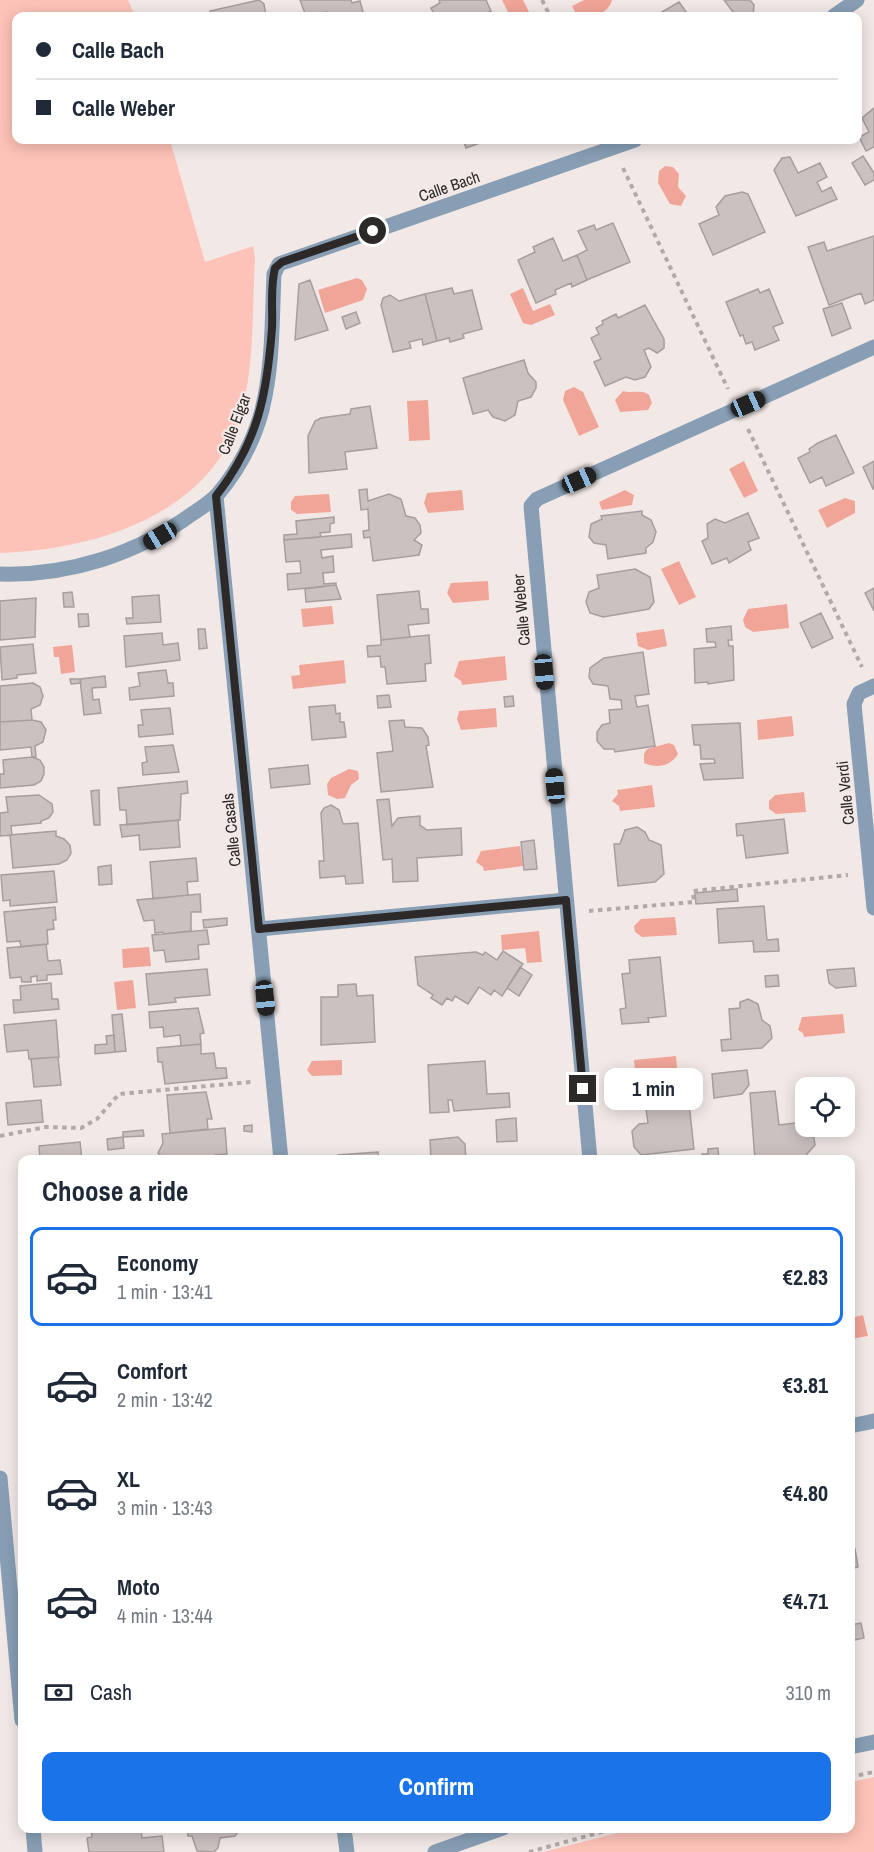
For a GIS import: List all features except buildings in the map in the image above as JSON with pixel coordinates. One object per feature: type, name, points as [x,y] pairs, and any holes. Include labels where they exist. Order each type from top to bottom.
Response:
[{"type":"street","points":[[840,12],[857,0]]},
{"type":"street","name":"Calle Bach","points":[[276,267],[282,262],[622,144]]},
{"type":"street","name":"Calle Elgar","points":[[0,574],[62,569],[126,552],[173,528],[216,496],[242,458],[261,411],[268,379],[276,267]]},
{"type":"street","name":"Calle Weber","points":[[590,1155],[530,512],[532,503],[874,347]]},
{"type":"street","name":"Calle Casals","points":[[216,496],[281,1155]]},
{"type":"street","name":"Calle Verdi","points":[[874,686],[859,693],[854,704],[874,909]]},
{"type":"street","points":[[259,929],[566,900]]},
{"type":"street","points":[[855,1425],[874,1421]]},
{"type":"street","points":[[0,1478],[18,1676]]},
{"type":"street","points":[[855,1746],[874,1742]]},
{"type":"street","points":[[33,1833],[35,1852]]},
{"type":"street","points":[[345,1833],[347,1852]]},
{"type":"street","points":[[435,1852],[489,1833]]},
{"type":"path","points":[[623,168],[728,389]]},
{"type":"path","points":[[748,429],[862,667]]},
{"type":"path","points":[[588,911],[694,902],[693,891],[848,875]]},
{"type":"path","points":[[0,1136],[46,1127],[81,1128],[97,1119],[119,1094],[251,1082]]},
{"type":"path","points":[[855,1776],[874,1772]]},
{"type":"path","points":[[529,1852],[598,1833]]},
{"type":"shaded area","points":[[0,0],[128,0],[133,12],[12,12],[12,144],[171,144],[205,262],[253,246],[255,259],[251,354],[242,409],[228,445],[206,475],[179,500],[146,519],[111,534],[74,544],[0,553]]},
{"type":"shaded area","points":[[502,0],[523,0],[529,12],[508,12]]},
{"type":"shaded area","points":[[584,0],[612,0],[603,12],[575,12],[572,6]]},
{"type":"shaded area","points":[[665,166],[673,167],[679,174],[678,187],[686,196],[681,206],[670,204],[658,183],[659,171]]},
{"type":"shaded area","points":[[357,278],[362,280],[367,289],[363,300],[325,313],[318,290]]},
{"type":"shaded area","points":[[523,288],[533,311],[550,304],[555,315],[531,325],[523,323],[510,294]]},
{"type":"shaded area","points":[[574,387],[583,392],[599,427],[579,436],[563,400],[565,391]]},
{"type":"shaded area","points":[[623,391],[643,392],[649,395],[652,403],[648,410],[620,412],[615,400]]},
{"type":"shaded area","points":[[428,400],[430,440],[409,441],[407,401]]},
{"type":"shaded area","points":[[744,461],[758,491],[744,498],[729,469]]},
{"type":"shaded area","points":[[462,490],[464,510],[428,513],[424,503],[427,493]]},
{"type":"shaded area","points":[[625,490],[634,495],[632,505],[602,510],[599,502]]},
{"type":"shaded area","points":[[329,494],[331,512],[297,514],[291,510],[291,502],[295,496]]},
{"type":"shaded area","points":[[845,498],[855,501],[855,513],[827,528],[818,510]]},
{"type":"shaded area","points":[[679,561],[696,597],[679,605],[661,569]]},
{"type":"shaded area","points":[[488,581],[489,600],[453,603],[447,593],[451,583]]},
{"type":"shaded area","points":[[787,604],[789,628],[753,632],[745,627],[743,620],[748,609]]},
{"type":"shaded area","points":[[332,606],[334,624],[303,627],[301,609]]},
{"type":"shaded area","points":[[664,629],[667,646],[648,650],[638,646],[636,633]]},
{"type":"shaded area","points":[[72,645],[75,672],[61,674],[59,657],[54,657],[53,647]]},
{"type":"shaded area","points":[[505,656],[507,680],[462,685],[461,681],[454,676],[459,661]]},
{"type":"shaded area","points":[[344,660],[346,683],[293,689],[291,676],[300,675],[299,665]]},
{"type":"shaded area","points":[[496,708],[497,727],[461,730],[457,719],[459,711]]},
{"type":"shaded area","points":[[792,716],[794,736],[758,740],[757,720]]},
{"type":"shaded area","points":[[669,743],[674,745],[678,754],[672,761],[659,766],[644,763],[644,754],[647,749]]},
{"type":"shaded area","points":[[349,769],[358,771],[359,779],[351,785],[345,798],[337,799],[328,795],[327,784],[331,778]]},
{"type":"shaded area","points":[[652,785],[655,807],[620,811],[619,806],[612,801],[618,794],[617,790]]},
{"type":"shaded area","points":[[804,792],[806,812],[776,814],[769,809],[769,801],[775,795]]},
{"type":"shaded area","points":[[520,846],[523,866],[484,871],[483,867],[476,862],[481,851]]},
{"type":"shaded area","points":[[675,917],[677,935],[642,937],[635,932],[634,926],[641,919]]},
{"type":"shaded area","points":[[539,931],[542,962],[527,963],[525,948],[502,950],[501,935]]},
{"type":"shaded area","points":[[149,947],[151,966],[123,968],[122,949]]},
{"type":"shaded area","points":[[133,980],[136,1008],[117,1010],[114,982]]},
{"type":"shaded area","points":[[843,1014],[845,1033],[804,1037],[803,1033],[798,1030],[802,1017]]},
{"type":"shaded area","points":[[676,1056],[678,1079],[636,1083],[634,1060]]},
{"type":"shaded area","points":[[342,1060],[342,1075],[312,1076],[307,1070],[312,1061]]},
{"type":"shaded area","points":[[863,1315],[868,1336],[855,1338],[855,1317]]},
{"type":"shaded area","points":[[874,1777],[874,1852],[543,1852],[617,1833],[855,1833],[855,1781]]},
{"type":"route","points":[[373,231],[282,262],[275,268],[268,379],[261,411],[251,441],[234,473],[216,496],[259,929],[566,900],[583,1089]]}]
